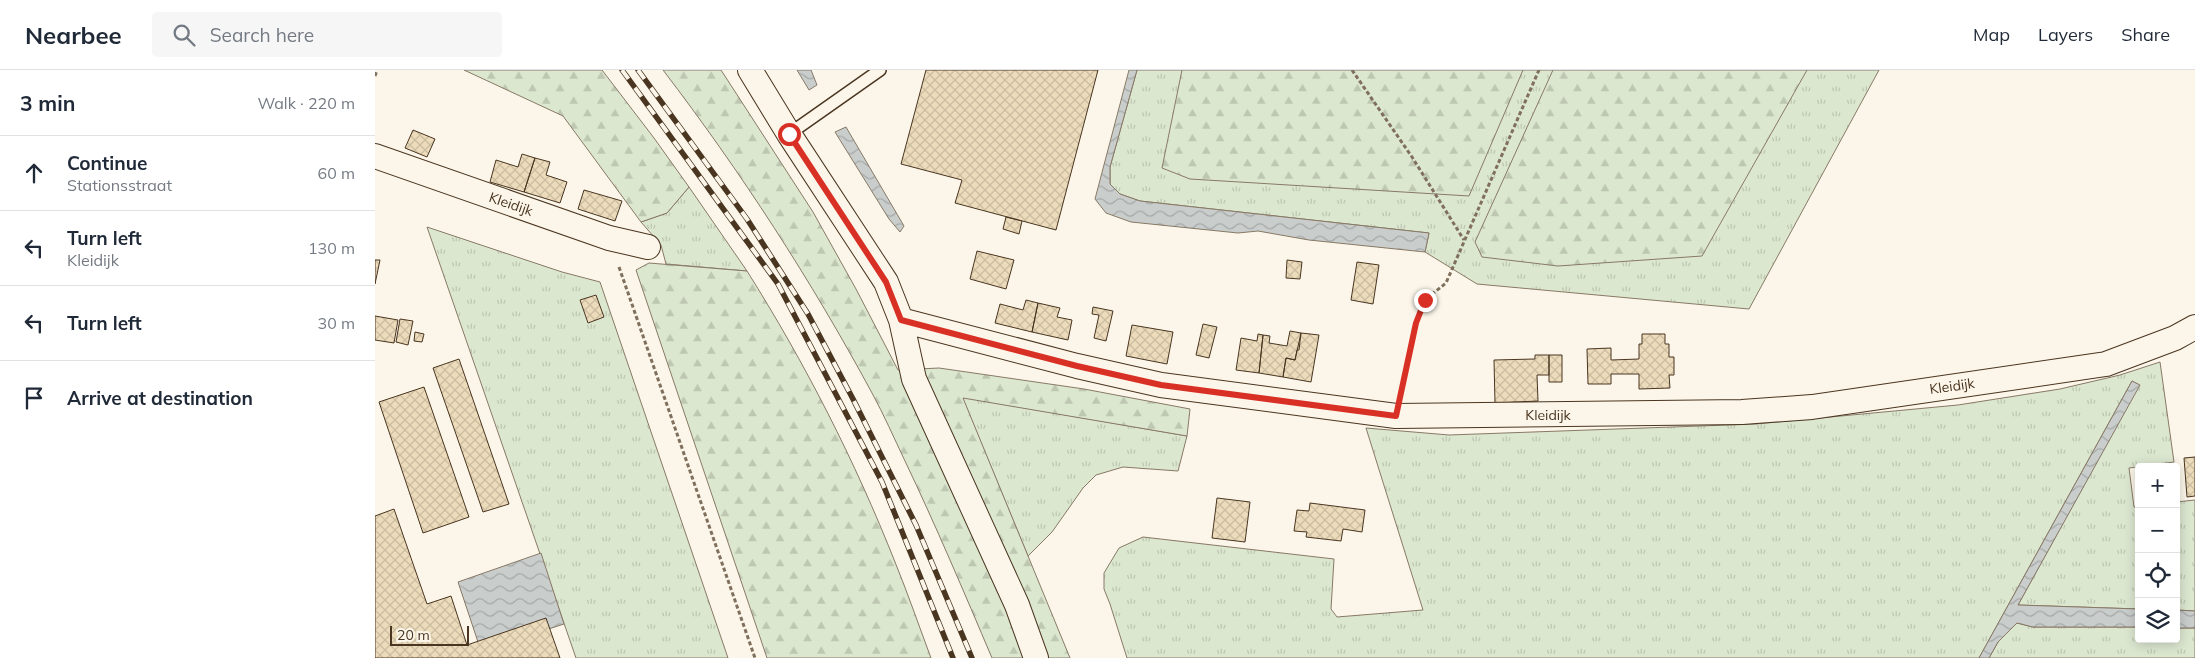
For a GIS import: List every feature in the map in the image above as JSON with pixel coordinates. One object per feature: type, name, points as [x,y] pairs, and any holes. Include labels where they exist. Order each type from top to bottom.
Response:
[{"type":"street","points":[[750,70],[789,134],[886,282],[901,320],[914,379],[1017,605],[1037,658]]},
{"type":"street","name":"Kleidijk","points":[[375,156],[609,238],[648,247]]},
{"type":"street","name":"Kleidijk","points":[[901,320],[1077,366],[1161,385],[1396,416],[1742,412],[1811,407],[2106,364],[2175,338],[2195,327]]},
{"type":"lane","points":[[789,134],[880,70]]},
{"type":"path","points":[[375,76],[377,70]]},
{"type":"path","points":[[1352,70],[1412,157],[1464,240]]},
{"type":"path","points":[[1396,416],[1419,316],[1425,300],[1446,283],[1539,70]]},
{"type":"path","points":[[609,238],[755,658]]},
{"type":"green space","points":[[464,70],[602,70],[689,187],[667,213],[641,222],[563,116]]},
{"type":"green space","points":[[663,70],[721,70],[813,212],[898,370],[939,368],[1084,389],[1190,409],[1187,436],[963,398],[1070,658],[992,658],[916,485],[881,410],[849,351],[774,227],[720,148]]},
{"type":"green space","points":[[1137,70],[1879,70],[1749,309],[1477,284],[1425,252],[1429,233],[1140,201],[1120,194],[1110,184],[1110,167]]},
{"type":"green space","points":[[1182,70],[1523,70],[1469,196],[1190,179],[1162,168]]},
{"type":"green space","points":[[1553,70],[1807,70],[1702,256],[1558,266],[1482,257],[1475,242]]},
{"type":"green space","points":[[689,187],[747,271],[666,264],[661,245],[641,222],[667,213]]},
{"type":"green space","points":[[427,227],[562,272],[600,282],[728,658],[576,658]]},
{"type":"green space","points":[[649,263],[747,271],[809,377],[846,450],[880,524],[931,658],[767,658],[636,270]]},
{"type":"green space","points":[[2160,362],[2174,462],[2135,463],[2135,467],[2129,468],[2135,507],[2135,609],[2018,605],[2139,385],[2132,381],[1979,658],[1127,658],[1104,589],[1104,573],[1119,548],[1143,537],[1334,559],[1331,609],[1337,617],[1423,610],[1366,428],[1449,435],[1756,424],[1958,405],[2060,389],[2120,375]]},
{"type":"green space","points":[[962,397],[1187,436],[1178,471],[1123,467],[1096,475],[1083,488],[1052,532],[1028,556]]},
{"type":"green space","points":[[2195,500],[2195,611],[2180,610],[2180,502]]},
{"type":"green space","points":[[2017,623],[2033,627],[2135,627],[2135,643],[2180,643],[2180,628],[2195,628],[2195,658],[1989,658],[1998,642]]},
{"type":"water","points":[[797,70],[811,70],[817,85],[809,90]]},
{"type":"water","points":[[1129,70],[1137,70],[1110,167],[1110,184],[1120,194],[1140,201],[1429,233],[1425,252],[1309,240],[1258,231],[1238,233],[1131,222],[1106,213],[1095,199]]},
{"type":"water","points":[[846,127],[904,226],[900,232],[889,219],[835,132]]},
{"type":"water","points":[[2132,381],[2140,385],[2018,605],[2135,609],[2135,627],[2033,627],[2017,623],[1998,642],[1989,658],[1979,658]]},
{"type":"water","points":[[541,553],[564,624],[481,651],[458,582]]},
{"type":"water","points":[[2180,610],[2195,611],[2195,628],[2180,628]]},
{"type":"building","points":[[926,70],[1098,70],[1056,230],[955,203],[962,180],[901,164]]},
{"type":"building","points":[[413,130],[435,139],[427,157],[405,148]]},
{"type":"building","points":[[522,154],[535,158],[524,192],[490,182],[496,160],[518,167]]},
{"type":"building","points":[[535,158],[550,162],[546,175],[567,182],[560,203],[524,192]]},
{"type":"building","points":[[584,190],[622,201],[615,221],[578,209]]},
{"type":"building","points":[[1006,217],[1022,221],[1019,234],[1003,229]]},
{"type":"building","points":[[977,251],[1014,260],[1006,289],[970,279]]},
{"type":"building","points":[[375,260],[380,260],[375,284]]},
{"type":"building","points":[[1287,260],[1302,262],[1300,279],[1286,278]]},
{"type":"building","points":[[1357,262],[1379,265],[1373,304],[1351,300]]},
{"type":"building","points":[[596,295],[604,317],[588,323],[580,300]]},
{"type":"building","points":[[1026,300],[1038,303],[1032,332],[995,323],[1000,304],[1023,310]]},
{"type":"building","points":[[1038,303],[1060,308],[1057,317],[1072,320],[1068,340],[1032,332]]},
{"type":"building","points":[[1093,307],[1113,311],[1106,341],[1094,338],[1099,315],[1092,314]]},
{"type":"building","points":[[375,316],[398,320],[394,343],[375,340]]},
{"type":"building","points":[[400,319],[413,321],[408,345],[396,342]]},
{"type":"building","points":[[1203,324],[1217,327],[1209,358],[1196,355]]},
{"type":"building","points":[[1132,325],[1173,332],[1167,364],[1126,356]]},
{"type":"building","points":[[1290,331],[1301,333],[1299,350],[1297,350],[1295,360],[1286,358],[1283,377],[1259,373],[1263,335],[1270,336],[1269,343],[1287,346]]},
{"type":"building","points":[[415,332],[424,334],[422,342],[414,341]]},
{"type":"building","points":[[1301,333],[1319,335],[1311,382],[1283,377],[1286,358],[1295,360]]},
{"type":"building","points":[[1258,334],[1263,335],[1259,373],[1236,370],[1241,338],[1257,341]]},
{"type":"building","points":[[1642,334],[1665,334],[1665,344],[1669,344],[1669,357],[1674,357],[1674,375],[1669,375],[1670,388],[1639,389],[1639,374],[1611,374],[1611,384],[1588,384],[1587,349],[1611,348],[1611,360],[1639,359],[1639,344],[1642,344]]},
{"type":"building","points":[[1535,355],[1549,355],[1549,375],[1537,375],[1538,401],[1495,403],[1494,360],[1535,359]]},
{"type":"building","points":[[1549,355],[1562,355],[1562,382],[1549,382]]},
{"type":"building","points":[[459,359],[509,504],[483,512],[433,368]]},
{"type":"building","points":[[424,387],[469,517],[423,533],[379,402]]},
{"type":"building","points":[[2195,457],[2195,496],[2187,497],[2184,458]]},
{"type":"building","points":[[1217,498],[1250,502],[1245,542],[1212,538]]},
{"type":"building","points":[[1310,503],[1365,510],[1362,532],[1343,529],[1341,541],[1306,537],[1307,532],[1294,531],[1297,510],[1309,511]]},
{"type":"building","points":[[394,509],[427,604],[451,596],[467,645],[546,618],[560,658],[375,658],[375,516]]},
{"type":"railway","points":[[622,70],[778,284],[882,482],[953,658]]},
{"type":"railway","points":[[638,70],[747,219],[808,314],[916,525],[972,658]]},
{"type":"route","points":[[789,134],[886,282],[901,320],[1077,366],[1161,385],[1396,416],[1416,323],[1425,300]]}]
